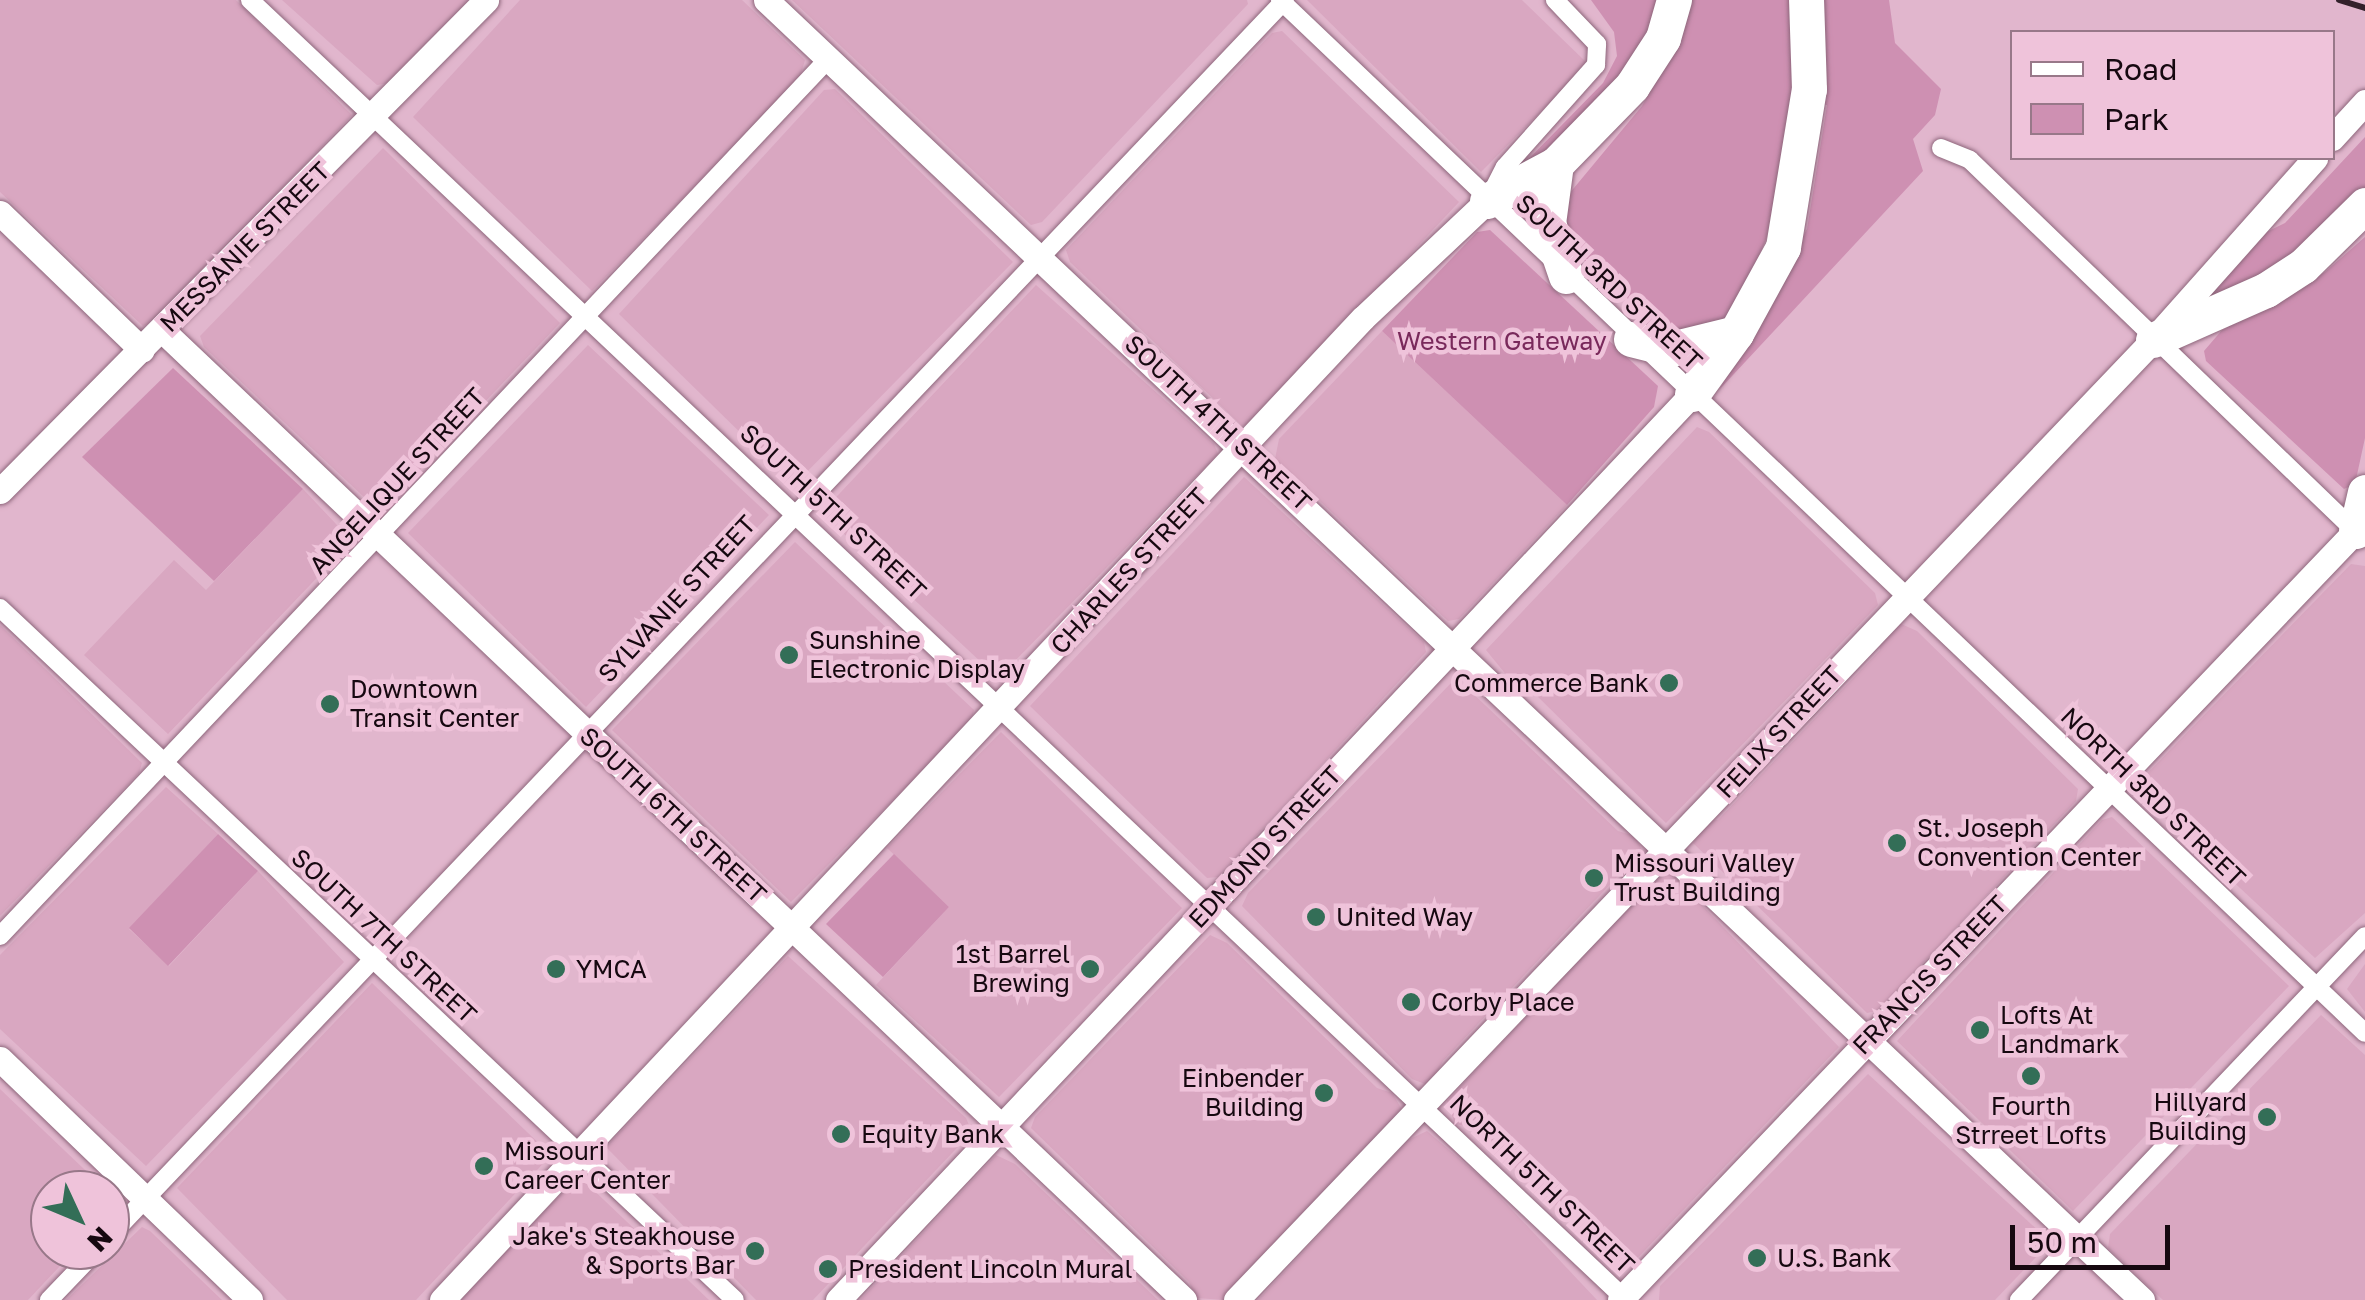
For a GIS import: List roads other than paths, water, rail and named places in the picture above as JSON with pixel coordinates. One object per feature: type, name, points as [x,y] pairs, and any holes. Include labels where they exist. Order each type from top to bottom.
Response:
[{"type":"highway","points":[[1487,201],[1556,164],[1632,86],[1663,38],[1674,0]]},
{"type":"highway","points":[[1692,394],[1736,333],[1783,246],[1810,89],[1806,0]]},
{"type":"highway","points":[[1556,164],[1548,223],[1566,276]]},
{"type":"highway","points":[[2154,340],[2266,290],[2303,266],[2365,205]]},
{"type":"highway","points":[[1631,339],[1671,349],[1736,333]]},
{"type":"highway","points":[[2362,531],[2365,492]]},
{"type":"main road","name":"MESSANIE STREET","points":[[0,490],[486,0]]},
{"type":"main road","name":"SOUTH 4TH STREET","points":[[766,0],[1457,647],[2142,1300]]},
{"type":"main road","points":[[2335,135],[2365,102]]},
{"type":"main road","name":"FELIX STREET","points":[[1236,1300],[2154,340],[2313,160]]},
{"type":"main road","name":"CHARLES STREET","points":[[442,1300],[1437,243],[1487,201]]},
{"type":"main road","points":[[0,213],[142,350]]},
{"type":"main road","name":"SOUTH 6TH STREET","points":[[162,330],[376,538],[1005,1124],[1184,1300]]},
{"type":"main road","name":"EDMOND STREET","points":[[838,1300],[1692,394]]},
{"type":"main road","name":"FRANCIS STREET","points":[[1623,1299],[1868,1039],[2362,531]]},
{"type":"main road","points":[[0,1060],[250,1300]]},
{"type":"street","name":"SOUTH 5TH STREET","points":[[250,0],[1424,1103]]},
{"type":"street","name":"CHARLES STREET","points":[[1487,201],[1505,167],[1589,77],[1599,54],[1587,31],[1555,0]]},
{"type":"street","name":"SOUTH 3RD STREET","points":[[1282,1],[1631,339],[1907,596]]},
{"type":"street","name":"SYLVANIE STREET","points":[[130,1216],[794,510],[1282,1]]},
{"type":"street","name":"ANGELIQUE STREET","points":[[0,936],[828,58]]},
{"type":"street","points":[[1941,148],[1970,160],[2154,340],[2362,531]]},
{"type":"street","name":"NORTH 3RD STREET","points":[[1907,596],[2365,1034]]},
{"type":"street","name":"SOUTH 7TH STREET","points":[[0,608],[735,1300]]},
{"type":"street","points":[[2019,1300],[2365,936]]},
{"type":"street","name":"NORTH 5TH STREET","points":[[1424,1103],[1623,1299]]},
{"type":"street","points":[[49,1300],[78,1270]]},
{"type":"railway","points":[[2339,0],[2365,8]]},
{"type":"place","name":"Sunshine Electronic Display","points":[[789,655]]},
{"type":"place","name":"Commerce Bank","points":[[1669,683]]},
{"type":"place","name":"Downtown Transit Center","points":[[330,704]]},
{"type":"place","name":"St. Joseph Convention Center","points":[[1897,843]]},
{"type":"place","name":"Missouri Valley Trust Building","points":[[1594,878]]},
{"type":"place","name":"United Way","points":[[1316,917]]},
{"type":"place","name":"YMCA","points":[[556,969]]},
{"type":"place","name":"1st Barrel Brewing","points":[[1090,969]]},
{"type":"place","name":"Corby Place","points":[[1411,1002]]},
{"type":"place","name":"Lofts At Landmark","points":[[1980,1030]]},
{"type":"place","name":"Fourth Strreet Lofts","points":[[2031,1076]]},
{"type":"place","name":"Einbender Building","points":[[1324,1093]]},
{"type":"place","name":"Hillyard Building","points":[[2267,1117]]},
{"type":"place","name":"Equity Bank","points":[[841,1134]]},
{"type":"place","name":"Missouri Career Center","points":[[484,1166]]},
{"type":"place","name":"Jake's Steakhouse & Sports Bar","points":[[755,1251]]},
{"type":"place","name":"U.S. Bank","points":[[1757,1258]]},
{"type":"place","name":"President Lincoln Mural","points":[[828,1269]]},
{"type":"park label","name":"Western Gateway","points":[[1502,341]]}]
